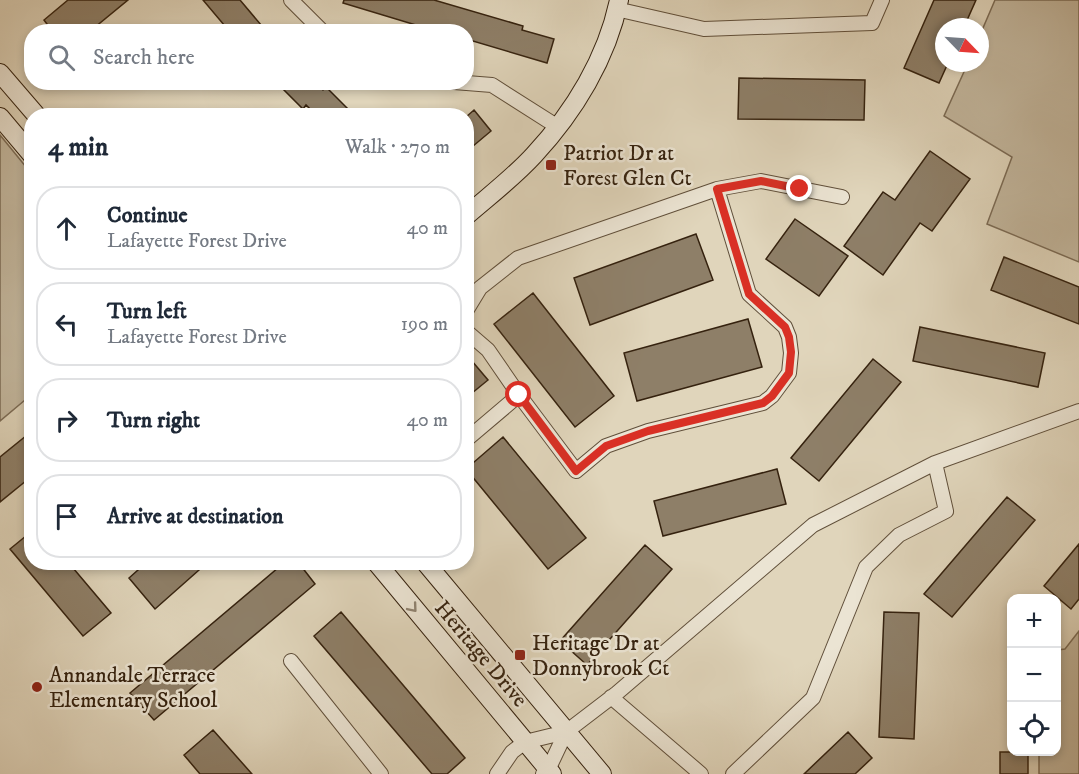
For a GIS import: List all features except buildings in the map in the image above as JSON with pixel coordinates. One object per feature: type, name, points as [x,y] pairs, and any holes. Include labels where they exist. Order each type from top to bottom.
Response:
[{"type":"street","points":[[291,0],[315,24]]},
{"type":"street","points":[[474,209],[533,156],[576,102],[607,40],[618,4],[704,29],[872,23],[882,0]]},
{"type":"street","points":[[0,73],[29,108]]},
{"type":"street","points":[[474,84],[492,85],[558,127]]},
{"type":"street","points":[[0,117],[24,146]]},
{"type":"street","points":[[474,297],[480,288],[518,258],[717,189],[761,181],[842,197]]},
{"type":"street","points":[[474,338],[488,350],[576,471],[606,446],[648,431],[763,403],[772,396],[789,373],[791,352],[789,337],[785,327],[749,294],[717,189]]},
{"type":"street","points":[[474,433],[519,395]]},
{"type":"street","points":[[497,774],[512,752],[525,742],[566,732],[611,697],[813,525],[935,463],[1079,411]]},
{"type":"street","points":[[733,774],[813,698],[866,567],[899,535],[946,511],[935,463]]},
{"type":"street","name":"Heritage Drive","points":[[383,570],[525,742],[547,773]]},
{"type":"street","name":"Heritage Drive","points":[[432,570],[602,774]]},
{"type":"street","points":[[291,661],[381,774]]},
{"type":"street","points":[[611,697],[701,774]]},
{"type":"street","points":[[547,773],[566,732]]},
{"type":"shaded area","points":[[995,0],[1079,0],[1079,262],[987,224],[1012,157],[944,116],[964,72],[989,72],[987,18]]},
{"type":"shaded area","points":[[0,135],[24,164],[24,401],[0,421]]},
{"type":"shaded area","points":[[1079,631],[1079,774],[1039,774],[1039,756],[1061,756],[1061,650],[1065,649]]},
{"type":"place","name":"Patriot Dr at Forest Glen Ct","points":[[551,165]]},
{"type":"place","name":"Heritage Dr at Donnybrook Ct","points":[[520,655]]},
{"type":"place","name":"Annandale Terrace Elementary School","points":[[37,687]]},
{"type":"route","points":[[519,395],[576,471],[606,446],[648,431],[763,403],[772,396],[789,373],[791,352],[789,337],[785,327],[749,294],[717,189],[761,181],[800,189]]}]
